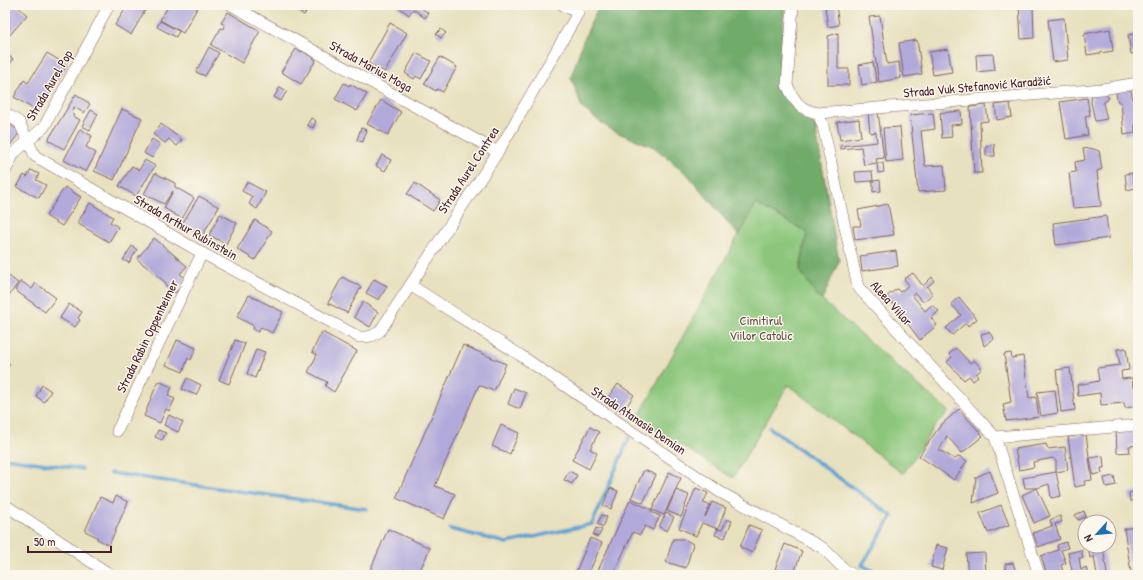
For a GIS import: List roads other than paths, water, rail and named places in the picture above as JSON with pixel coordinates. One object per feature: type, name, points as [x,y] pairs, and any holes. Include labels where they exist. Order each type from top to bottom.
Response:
[{"type":"street","name":"Strada Aurel Pop","points":[[5,172],[14,153],[44,127],[109,5]]},
{"type":"street","name":"Strada Marius Moga","points":[[231,5],[498,152]]},
{"type":"street","name":"Strada Aurel Contrea","points":[[374,336],[380,331],[498,152],[578,13],[563,5]]},
{"type":"street","points":[[793,5],[787,84],[792,97],[799,105],[805,110],[818,114]]},
{"type":"street","name":"Strada Vuk Stefanović Karadžić","points":[[818,114],[1102,89],[1138,84]]},
{"type":"street","name":"Strada Arthur Rubinstein","points":[[5,113],[19,122],[35,156],[202,253],[358,337],[368,338],[374,336]]},
{"type":"street","name":"Aleea Viilor","points":[[818,114],[823,126],[858,286],[995,437],[1039,575]]},
{"type":"street","name":"Strada Rabin Oppenheimer","points":[[117,431],[202,253]]},
{"type":"street","name":"Strada Atanasie Demian","points":[[410,285],[520,355],[720,492],[823,548],[842,567],[854,575]]},
{"type":"street","points":[[995,437],[1138,425]]},
{"type":"street","points":[[5,505],[111,575]]},
{"type":"waterway","points":[[770,428],[892,516],[862,565],[881,575]]},
{"type":"waterway","points":[[450,529],[507,543],[592,524],[629,438]]},
{"type":"waterway","points":[[5,458],[82,469]]},
{"type":"waterway","points":[[110,473],[367,509]]},
{"type":"park label","name":"Cimitirul Viilor Catolic","points":[[761,328]]}]
